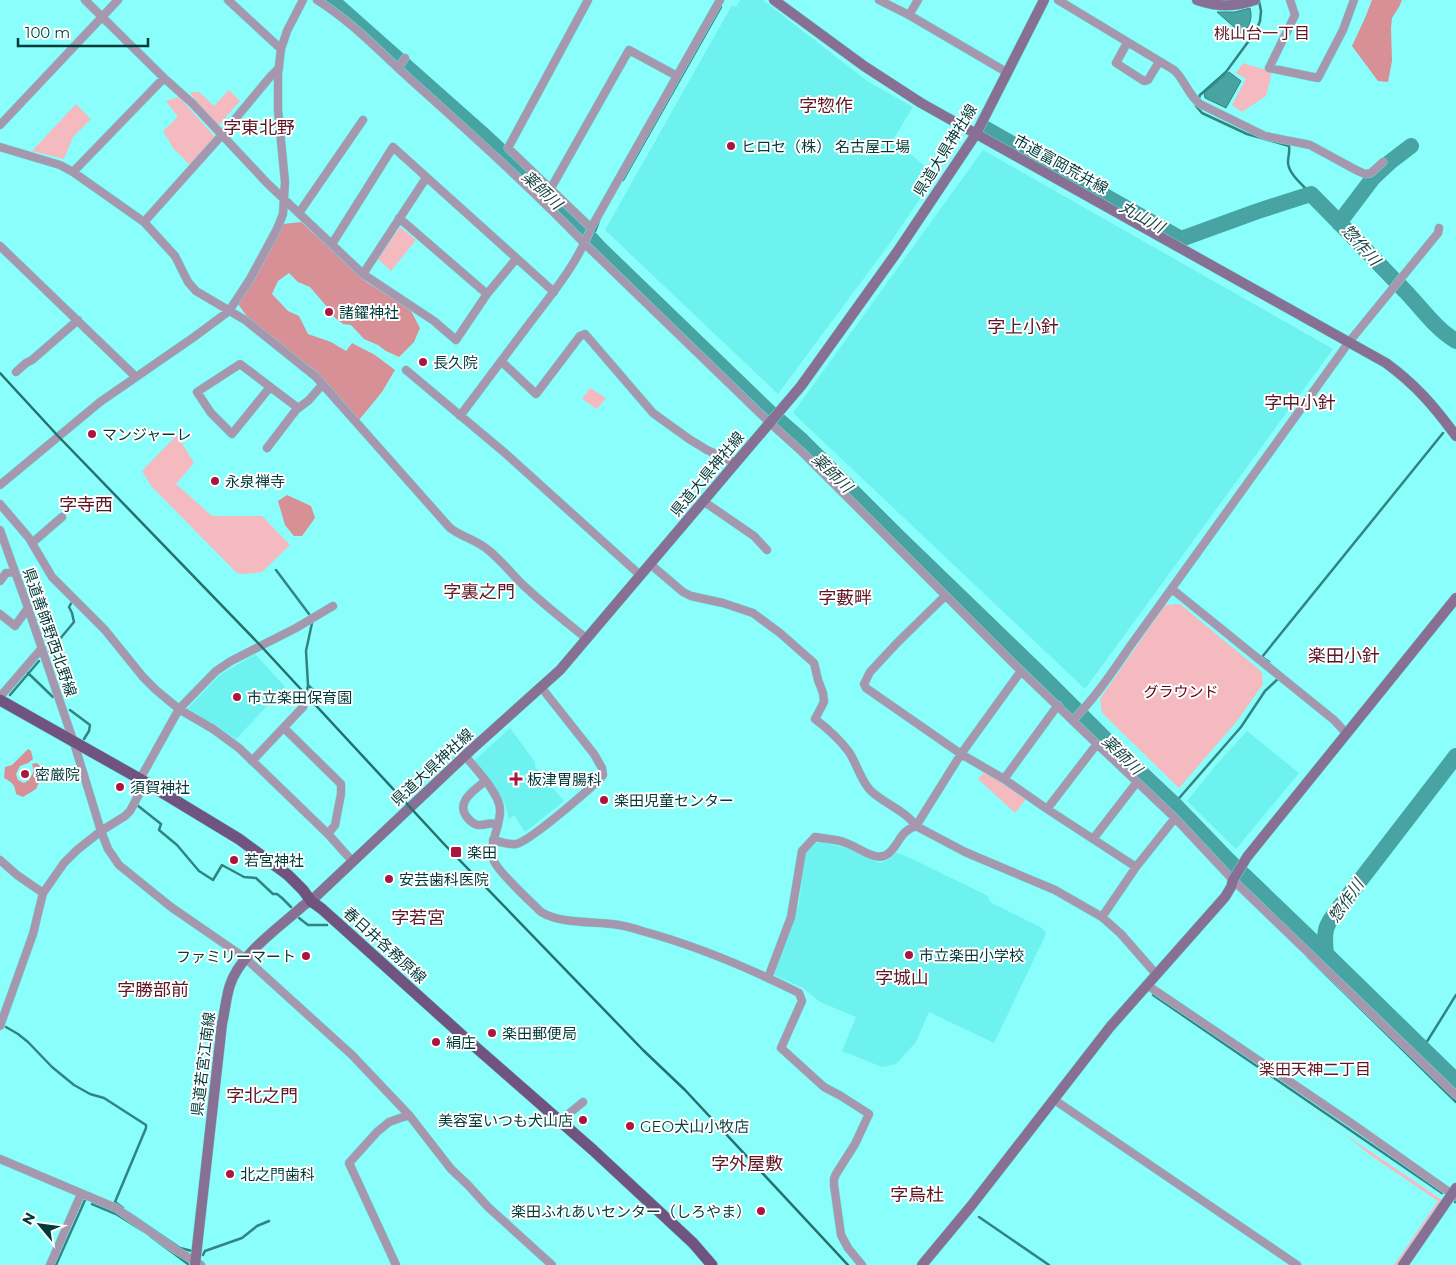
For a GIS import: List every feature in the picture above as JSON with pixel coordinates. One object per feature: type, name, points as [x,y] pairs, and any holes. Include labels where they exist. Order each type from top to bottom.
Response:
[{"type":"main road","name":"春日井各務原線","points":[[0,699],[240,839],[288,875],[311,901],[560,1120],[686,1237],[712,1265]]},
{"type":"street","points":[[85,0],[192,103],[267,183],[363,274],[434,321],[456,340],[487,294],[516,259]]},
{"type":"street","points":[[0,125],[118,0]]},
{"type":"street","points":[[228,0],[281,49]]},
{"type":"street","points":[[0,485],[76,420],[194,338],[229,311],[250,279],[283,214],[285,182],[278,110],[279,68],[281,49],[287,31],[303,0]]},
{"type":"street","points":[[317,0],[343,18],[505,165],[584,244],[807,457],[1021,671],[1074,718],[1096,744],[1175,818],[1233,880],[1456,1095]]},
{"type":"street","points":[[588,0],[509,149],[591,228]]},
{"type":"street","points":[[460,416],[554,292],[584,244],[591,228],[719,0]]},
{"type":"street","name":"市道富岡荒井線","points":[[774,0],[864,66],[920,103],[1386,363],[1412,383],[1425,396],[1456,436]]},
{"type":"street","points":[[879,0],[909,15],[1008,73]]},
{"type":"street","points":[[909,15],[918,0]]},
{"type":"street","name":"県道大県神社線","points":[[311,901],[465,756],[560,670],[802,386],[886,267],[976,134],[1044,0]]},
{"type":"street","points":[[1058,0],[1178,74],[1197,101],[1265,136],[1310,145],[1365,174],[1371,173],[1383,162]]},
{"type":"street","points":[[1197,0],[1221,6],[1235,6],[1249,1]]},
{"type":"street","points":[[1290,0],[1296,15],[1269,68],[1318,78],[1343,30],[1354,0]]},
{"type":"street","points":[[1127,42],[1116,63],[1144,81],[1148,80],[1159,62]]},
{"type":"street","points":[[550,188],[629,50],[677,76]]},
{"type":"street","points":[[398,68],[405,58]]},
{"type":"street","points":[[144,222],[222,136],[270,76],[279,68]]},
{"type":"street","points":[[73,172],[164,78]]},
{"type":"street","points":[[299,213],[363,120]]},
{"type":"street","points":[[0,147],[60,165],[73,172],[144,222],[175,256],[192,288],[245,320],[316,377],[450,528],[458,535],[478,542],[487,549],[552,611],[587,638]]},
{"type":"street","points":[[332,244],[393,147],[554,292]]},
{"type":"street","points":[[363,274],[426,178]]},
{"type":"street","points":[[399,218],[487,294]]},
{"type":"street","points":[[1074,718],[1085,708],[1107,680],[1349,342],[1438,233],[1439,228]]},
{"type":"street","points":[[0,246],[136,377]]},
{"type":"street","points":[[16,372],[78,320]]},
{"type":"street","points":[[501,361],[536,394],[580,336],[586,334],[653,413],[701,446],[736,463]]},
{"type":"street","points":[[270,387],[232,434],[211,413],[197,392],[240,364],[298,408]]},
{"type":"street","points":[[406,370],[505,453],[640,575]]},
{"type":"street","points":[[267,448],[298,408],[309,400],[322,385]]},
{"type":"street","points":[[704,501],[754,536],[767,550]]},
{"type":"street","points":[[0,504],[21,527],[58,583],[105,630],[143,677],[179,708],[213,728],[239,748],[328,834],[353,862]]},
{"type":"street","points":[[32,543],[62,517]]},
{"type":"street","name":"県道善師野西北野線","points":[[0,530],[42,648],[108,849],[119,865],[171,906],[245,958],[352,1056],[409,1115],[451,1169],[488,1207],[552,1265]]},
{"type":"street","points":[[650,564],[683,592],[691,596],[723,603],[753,613],[780,633],[814,663],[824,702],[815,719],[849,752],[870,789],[883,801],[911,818],[916,826],[965,852],[1056,890],[1102,917],[1121,934],[1156,974]]},
{"type":"street","points":[[0,581],[6,573],[15,572]]},
{"type":"street","points":[[1172,589],[1334,720],[1347,734]]},
{"type":"street","points":[[946,596],[870,672],[864,684],[866,688],[961,754],[1004,779],[1136,867]]},
{"type":"street","points":[[922,1265],[1110,1027],[1225,897],[1247,857],[1456,598]]},
{"type":"street","points":[[0,1026],[33,934],[43,893],[64,863],[77,850],[130,811],[179,708],[216,671],[231,661],[296,628],[333,606]]},
{"type":"street","points":[[0,614],[16,626],[28,608]]},
{"type":"street","points":[[0,699],[42,648]]},
{"type":"street","points":[[768,978],[791,917],[802,851],[815,837],[846,842],[875,856],[881,857],[891,851],[902,834],[909,828],[916,826],[961,754],[1021,671]]},
{"type":"street","points":[[493,840],[517,844],[526,839],[569,806],[603,775],[602,768],[594,754],[541,688]]},
{"type":"street","points":[[1004,779],[1058,705]]},
{"type":"street","points":[[252,761],[303,707]]},
{"type":"street","points":[[284,728],[340,784],[341,794],[335,825],[328,834]]},
{"type":"street","points":[[1047,809],[1096,744]]},
{"type":"street","points":[[465,756],[499,802],[500,812],[492,851],[494,863],[541,912],[548,916],[614,924],[643,931],[681,943],[768,978],[799,993],[802,1001],[781,1048],[824,1087],[869,1114],[855,1144],[836,1174],[834,1186],[842,1235],[848,1248],[862,1265]]},
{"type":"street","points":[[485,781],[466,799],[463,807],[464,814],[476,825],[490,822],[498,825]]},
{"type":"street","points":[[1093,839],[1137,782]]},
{"type":"street","points":[[1102,917],[1136,867],[1175,818]]},
{"type":"street","points":[[0,860],[17,875],[43,893]]},
{"type":"street","name":"県道若宮江南線","points":[[197,1264],[222,1024],[230,985],[236,971],[245,958],[304,905],[311,901]]},
{"type":"street","points":[[1147,985],[1455,1193],[1403,1265]]},
{"type":"street","points":[[1053,1099],[1297,1265]]},
{"type":"street","points":[[560,1120],[583,1102]]},
{"type":"street","points":[[396,1265],[349,1163],[377,1132],[389,1122],[409,1115]]},
{"type":"street","points":[[0,1159],[116,1208],[197,1264]]},
{"type":"street","points":[[50,1265],[81,1194]]},
{"type":"shaded area","points":[[740,0],[763,0],[867,81],[913,107],[893,140],[936,175],[890,243],[778,394],[605,230],[732,5],[736,7]]},
{"type":"shaded area","points":[[1372,0],[1402,0],[1392,18],[1392,61],[1388,82],[1378,81],[1352,46]]},
{"type":"shaded area","points":[[1250,8],[1250,22],[1243,35],[1217,12],[1235,12]]},
{"type":"shaded area","points":[[1229,72],[1241,81],[1226,108],[1205,98],[1204,93]]},
{"type":"shaded area","points":[[983,150],[1333,349],[1085,689],[793,413]]},
{"type":"shaded area","name":"諸鑃神社","points":[[301,222],[368,283],[410,309],[420,328],[414,342],[399,357],[364,339],[351,325],[343,324],[333,316],[310,287],[298,282],[289,273],[278,281],[272,294],[288,311],[299,316],[308,334],[331,342],[346,351],[352,343],[375,355],[395,370],[382,392],[359,420],[313,371],[249,319],[238,304],[268,254],[283,224]]},
{"type":"shaded area","points":[[287,495],[311,506],[315,518],[302,536],[294,536],[285,525],[278,501]]},
{"type":"shaded area","name":"市立楽田保育園","points":[[255,654],[285,687],[236,739],[188,708],[220,675]]},
{"type":"shaded area","name":"板津胃腸科","points":[[510,728],[535,762],[535,767],[564,801],[525,832],[514,815],[509,819],[505,805],[497,791],[474,761]]},
{"type":"shaded area","points":[[1247,731],[1299,773],[1236,849],[1187,801]]},
{"type":"shaded area","points":[[28,749],[31,751],[33,759],[20,766],[16,774],[18,780],[24,783],[29,780],[34,771],[32,764],[37,763],[42,768],[43,773],[36,789],[23,797],[16,794],[13,784],[4,778],[5,767],[12,765]]},
{"type":"shaded area","name":"市立楽田小学校","points":[[823,842],[846,848],[880,863],[890,859],[896,853],[904,855],[988,896],[990,902],[1042,928],[1046,934],[994,1043],[929,1012],[916,1042],[896,1064],[882,1067],[842,1051],[856,1017],[820,1002],[803,988],[774,975],[799,903],[805,854],[809,847],[815,843]]},
{"type":"green space","points":[[1243,63],[1272,72],[1266,96],[1242,112],[1232,105],[1246,79],[1236,73]]},
{"type":"green space","points":[[229,90],[240,101],[218,126],[196,102],[190,92],[199,92],[214,106]]},
{"type":"green space","points":[[179,97],[216,138],[190,165],[173,148],[163,131],[178,117],[166,101]]},
{"type":"green space","points":[[76,104],[91,119],[73,137],[64,159],[32,151]]},
{"type":"green space","points":[[400,227],[416,240],[391,271],[378,259]]},
{"type":"green space","points":[[590,388],[606,398],[597,409],[582,399]]},
{"type":"green space","points":[[177,435],[194,463],[176,484],[212,516],[262,516],[290,545],[262,572],[237,573],[152,487],[142,471]]},
{"type":"green space","name":"グラウンド","points":[[1180,604],[1262,672],[1263,684],[1237,721],[1179,788],[1102,713],[1100,699],[1165,605]]},
{"type":"green space","points":[[986,770],[1026,799],[1015,813],[978,779]]},
{"type":"green space","points":[[1219,1049],[1442,1200],[1398,1265],[1394,1265],[1438,1201],[1370,1155],[1347,1136]]},
{"type":"waterway","name":"薬師川","points":[[331,0],[537,185],[599,248],[769,412],[800,439],[1326,954]]},
{"type":"waterway","name":"丸山川","points":[[1259,1],[1261,11],[1256,31],[1226,72],[1200,95],[1196,106],[1202,113],[1247,134],[1289,146],[1288,162],[1291,171],[1311,194]]},
{"type":"waterway","points":[[623,180],[721,7]]},
{"type":"waterway","name":"丸山川","points":[[984,128],[1181,239],[1311,194],[1436,325],[1456,341]]},
{"type":"waterway","name":"惣作川","points":[[1339,223],[1373,178],[1411,146]]},
{"type":"waterway","points":[[595,231],[599,221]]},
{"type":"waterway","points":[[1269,662],[1262,657],[1443,433]]},
{"type":"waterway","points":[[276,570],[309,614]]},
{"type":"waterway","points":[[49,652],[74,622],[69,607],[73,600]]},
{"type":"waterway","points":[[312,623],[306,651],[308,685],[315,692]]},
{"type":"waterway","points":[[10,695],[39,661]]},
{"type":"waterway","points":[[28,673],[53,697]]},
{"type":"waterway","points":[[1174,804],[1241,727],[1265,691],[1280,677]]},
{"type":"waterway","points":[[307,691],[308,685]]},
{"type":"waterway","points":[[70,710],[90,725],[84,739]]},
{"type":"waterway","name":"惣作川","points":[[1456,756],[1332,917],[1327,927],[1325,938],[1326,954],[1456,1081]]},
{"type":"waterway","points":[[137,805],[161,824],[159,830],[177,845],[199,871],[213,880],[222,865],[244,877],[256,878],[291,907]]},
{"type":"waterway","points":[[299,918],[308,925],[327,925]]},
{"type":"waterway","points":[[1308,957],[1456,1102]]},
{"type":"waterway","points":[[1153,995],[1442,1193]]},
{"type":"waterway","points":[[1423,1048],[1456,995]]},
{"type":"waterway","points":[[6,1027],[28,1042],[52,1067],[74,1085],[90,1094],[104,1098],[146,1125],[115,1202],[123,1208]]},
{"type":"waterway","points":[[56,1265],[85,1200]]},
{"type":"waterway","points":[[92,1204],[116,1214],[143,1231]]},
{"type":"waterway","points":[[129,1213],[180,1248],[192,1251]]},
{"type":"waterway","points":[[979,1217],[1049,1265]]},
{"type":"waterway","points":[[203,1255],[205,1251],[242,1238],[257,1226],[269,1221]]},
{"type":"waterway","points":[[150,1236],[188,1264]]},
{"type":"railway","points":[[0,373],[58,436],[260,645],[444,844],[643,1050],[685,1090],[848,1265]]},
{"type":"place","name":"ヒロセ（株） 名古屋工場","points":[[731,146]]},
{"type":"place","name":"諸鑃神社","points":[[329,312]]},
{"type":"place","name":"長久院","points":[[423,362]]},
{"type":"place","name":"マンジャーレ","points":[[92,434]]},
{"type":"place","name":"永泉禅寺","points":[[215,481]]},
{"type":"place","name":"市立楽田保育園","points":[[237,697]]},
{"type":"place","name":"密厳院","points":[[25,774]]},
{"type":"place","name":"板津胃腸科","points":[[516,779]]},
{"type":"place","name":"須賀神社","points":[[120,787]]},
{"type":"place","name":"楽田児童センター","points":[[604,800]]},
{"type":"place","name":"楽田","points":[[456,852]]},
{"type":"place","name":"若宮神社","points":[[234,860]]},
{"type":"place","name":"安芸歯科医院","points":[[389,879]]},
{"type":"place","name":"市立楽田小学校","points":[[909,955]]},
{"type":"place","name":"ファミリーマート","points":[[306,956]]},
{"type":"place","name":"楽田郵便局","points":[[492,1033]]},
{"type":"place","name":"絹庄","points":[[436,1042]]},
{"type":"place","name":"美容室いつも犬山店","points":[[583,1120]]},
{"type":"place","name":"GEO犬山小牧店","points":[[630,1126]]},
{"type":"place","name":"北之門歯科","points":[[230,1174]]},
{"type":"place","name":"楽田ふれあいセンター（しろやま）","points":[[761,1211]]},
{"type":"district","name":"桃山台一丁目","points":[[1262,33]]},
{"type":"district","name":"字惣作","points":[[826,106]]},
{"type":"district","name":"字東北野","points":[[259,128]]},
{"type":"district","name":"字上小針","points":[[1023,327]]},
{"type":"district","name":"字中小針","points":[[1300,403]]},
{"type":"district","name":"字寺西","points":[[86,505]]},
{"type":"district","name":"字裏之門","points":[[479,592]]},
{"type":"district","name":"字藪畔","points":[[845,598]]},
{"type":"district","name":"楽田小針","points":[[1344,656]]},
{"type":"district","name":"字若宮","points":[[418,918]]},
{"type":"district","name":"字城山","points":[[902,978]]},
{"type":"district","name":"字勝部前","points":[[153,990]]},
{"type":"district","name":"楽田天神二丁目","points":[[1315,1069]]},
{"type":"district","name":"字北之門","points":[[262,1096]]},
{"type":"district","name":"字外屋敷","points":[[747,1164]]},
{"type":"district","name":"字烏杜","points":[[917,1195]]}]
